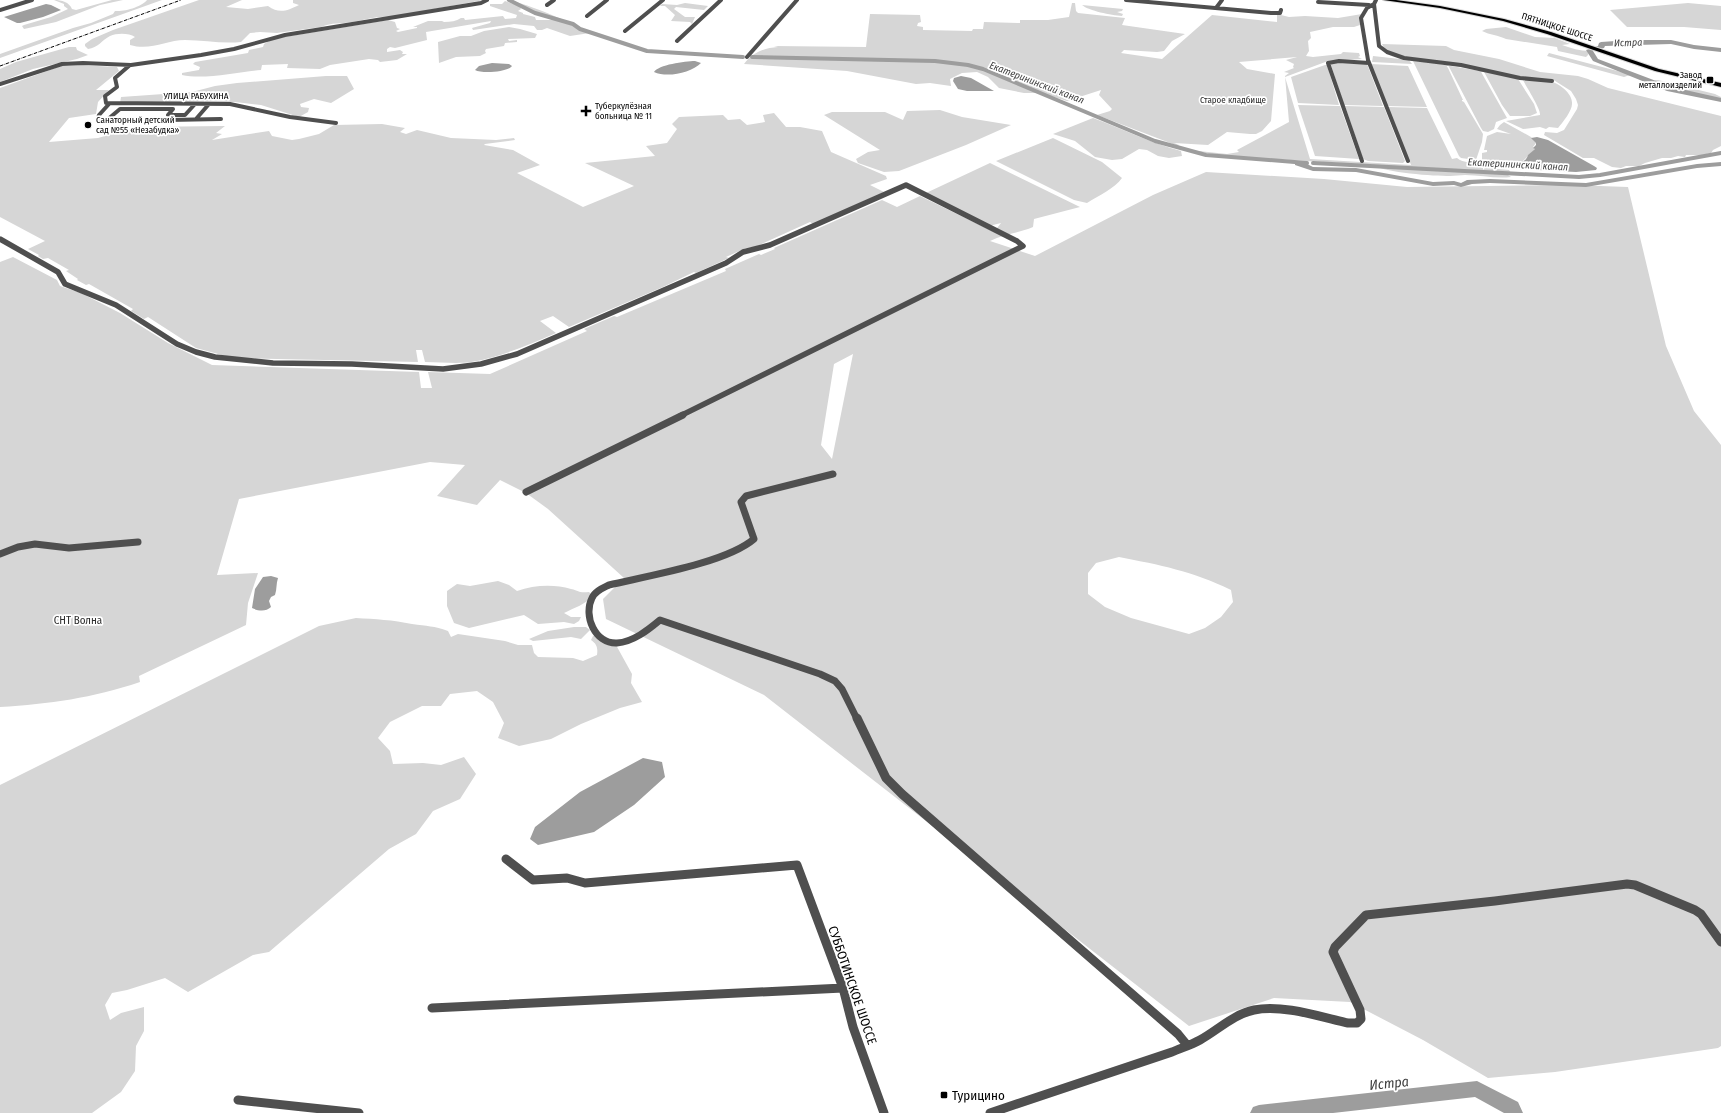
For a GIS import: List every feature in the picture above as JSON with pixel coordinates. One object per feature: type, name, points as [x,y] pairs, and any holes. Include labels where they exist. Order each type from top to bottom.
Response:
[{"type":"main road","name":"ПЯТНИЦКОЕ ШОССЕ","points":[[1385,0],[1440,6],[1478,14],[1549,33],[1657,70],[1721,85]]},
{"type":"street","points":[[0,10],[32,0]]},
{"type":"street","points":[[0,84],[62,64],[83,63],[130,65],[218,53],[285,35],[482,3],[487,0]]},
{"type":"street","points":[[547,5],[554,0]]},
{"type":"street","points":[[587,16],[607,0]]},
{"type":"street","points":[[625,31],[663,0]]},
{"type":"street","points":[[677,41],[721,0]]},
{"type":"street","points":[[747,56],[797,0]]},
{"type":"street","points":[[1126,0],[1275,14],[1280,13],[1281,10]]},
{"type":"street","points":[[1216,8],[1222,0]]},
{"type":"street","points":[[1318,2],[1373,3]]},
{"type":"street","points":[[1373,3],[1361,18],[1369,63],[1408,161]]},
{"type":"street","points":[[1373,3],[1378,46],[1387,52],[1404,58],[1465,66],[1520,78],[1552,81]]},
{"type":"street","points":[[1362,161],[1328,63],[1333,61],[1369,63]]},
{"type":"street","points":[[130,65],[115,78],[116,87],[104,99],[106,103],[109,104],[99,115],[98,119],[107,120],[120,109],[173,110],[168,115],[185,114],[195,104]]},
{"type":"street","name":"УЛИЦА РАБУХИНА","points":[[109,104],[237,105],[290,117],[336,123]]},
{"type":"street","points":[[147,109],[152,104]]},
{"type":"street","points":[[196,119],[209,104]]},
{"type":"street","points":[[168,120],[221,119]]},
{"type":"street","points":[[0,239],[58,272],[65,284],[79,288],[115,304],[166,338],[195,351],[221,358],[246,362],[354,364],[444,369],[482,363],[517,354],[726,263],[743,252],[770,245],[906,186],[987,228],[1017,241],[1023,246],[1014,253],[619,445],[526,492]]},
{"type":"street","points":[[832,474],[746,496],[741,502],[743,513],[752,529],[754,539],[744,548],[699,564],[609,585],[603,588],[592,598],[590,604],[590,618],[593,630],[601,638],[610,643],[615,643],[639,635],[660,620],[820,674],[835,681],[855,713],[886,778],[902,794],[1178,1034],[1187,1045]]},
{"type":"street","points":[[0,554],[35,544],[69,548],[138,542]]},
{"type":"street","name":"СУББОТИНСКОЕ ШОССЕ","points":[[506,859],[533,880],[567,878],[585,883],[797,865],[843,988],[853,1027],[884,1113]]},
{"type":"street","points":[[990,1113],[1155,1059],[1200,1040],[1241,1015],[1262,1008],[1276,1009],[1348,1023],[1357,1023],[1361,1019],[1360,1010],[1333,952],[1335,947],[1366,915],[1495,901],[1627,884],[1635,885],[1695,910],[1701,914],[1721,942]]},
{"type":"street","points":[[432,1008],[650,999],[843,988]]},
{"type":"street","points":[[238,1100],[359,1113]]},
{"type":"green space","points":[[54,0],[65,2],[72,9],[76,10],[112,0],[123,0],[100,5],[56,22],[24,29],[22,26],[24,25],[51,17],[68,9],[64,6],[64,4]]},
{"type":"green space","points":[[147,0],[162,0],[0,58],[0,54],[91,23],[113,14],[115,11],[124,11],[133,8]]},
{"type":"green space","points":[[199,0],[242,0],[226,7],[248,9],[268,6],[279,11],[283,11],[299,5],[293,3],[293,0],[484,0],[390,17],[329,24],[321,27],[277,33],[250,33],[241,42],[227,43],[178,40],[152,46],[138,47],[130,45],[130,40],[135,37],[126,34],[119,34],[110,36],[97,46],[88,49],[85,46],[85,44],[92,39],[113,30]]},
{"type":"green space","points":[[506,0],[523,4],[550,14],[590,33],[570,36],[547,28],[537,30],[534,26],[514,24],[473,30],[472,28],[490,23],[491,21],[426,32],[427,40],[395,48],[390,47],[387,49],[387,52],[400,50],[403,52],[402,54],[407,54],[397,60],[380,62],[378,60],[369,59],[330,65],[320,69],[287,68],[288,64],[262,65],[261,70],[221,75],[200,77],[182,75],[182,73],[199,70],[200,67],[193,64],[195,62],[248,53],[249,50],[263,47],[264,44],[272,39],[388,20],[395,22],[397,28],[400,29],[396,31],[398,32],[417,28],[413,27],[428,21],[449,22],[461,18],[464,18],[465,20],[503,16],[505,19],[516,18],[517,15],[490,6],[490,4],[502,4],[505,1],[519,6],[521,9],[518,11],[535,17],[536,20],[552,20]]},
{"type":"green space","points":[[685,3],[708,6],[704,10],[676,7],[674,9],[685,17],[695,17],[692,24],[690,22],[671,21],[675,15],[665,6],[660,6],[662,4],[677,5]]},
{"type":"green space","name":"Старое кладбище","points":[[1072,3],[1075,3],[1076,11],[1078,13],[1125,18],[1122,25],[1185,34],[1172,41],[1164,51],[1124,50],[1121,53],[1162,59],[1212,15],[1277,22],[1277,14],[1289,17],[1305,16],[1338,18],[1362,14],[1360,25],[1354,27],[1333,27],[1310,32],[1311,38],[1308,41],[1309,51],[1306,56],[1313,57],[1341,54],[1343,52],[1359,53],[1360,56],[1358,57],[1362,59],[1328,61],[1285,77],[1289,73],[1284,72],[1294,68],[1294,64],[1286,60],[1297,57],[1239,62],[1247,69],[1275,74],[1271,121],[1262,131],[1256,134],[1227,132],[1208,145],[1174,143],[1179,145],[1178,146],[1097,115],[1112,109],[1099,95],[1101,90],[1067,101],[1041,93],[1024,93],[999,88],[988,77],[977,72],[962,73],[950,79],[951,86],[930,83],[916,84],[847,71],[744,64],[751,56],[759,51],[778,47],[774,46],[866,47],[870,14],[920,15],[921,22],[918,23],[917,26],[923,27],[923,30],[972,31],[973,29],[983,29],[984,22],[1020,23],[1020,20],[1048,20],[1069,17]]},
{"type":"green space","points":[[1688,3],[1721,6],[1721,30],[1684,27],[1627,27],[1610,10]]},
{"type":"green space","points":[[1082,5],[1123,9],[1122,11],[1117,12],[1123,14],[1122,16],[1106,14]]},
{"type":"green space","points":[[509,27],[537,34],[535,38],[508,39],[509,41],[517,40],[517,42],[505,43],[504,46],[486,49],[486,53],[480,56],[456,57],[439,63],[438,42],[460,36],[471,36],[484,31]]},
{"type":"green space","points":[[1506,27],[1535,37],[1555,38],[1570,44],[1562,45],[1589,51],[1588,55],[1586,57],[1558,51],[1557,47],[1506,39],[1482,31],[1486,29]]},
{"type":"green space","points":[[1382,44],[1446,46],[1454,50],[1499,59],[1540,72],[1578,76],[1608,88],[1721,116],[1721,146],[1713,150],[1711,153],[1702,155],[1662,158],[1639,166],[1626,166],[1621,168],[1612,167],[1594,158],[1583,158],[1544,135],[1545,132],[1557,133],[1564,130],[1578,105],[1571,91],[1552,79],[1521,78],[1404,58],[1388,51]]},
{"type":"green space","points":[[69,47],[76,47],[77,50],[88,55],[33,69],[0,82],[0,69],[16,62]]},
{"type":"green space","points":[[1549,53],[1630,75],[1624,77],[1547,56]]},
{"type":"green space","points":[[1373,56],[1409,60],[1412,64],[1372,62]]},
{"type":"green space","points":[[1413,61],[1445,64],[1448,68],[1463,100],[1462,101],[1483,134],[1476,160],[1461,158],[1459,156]]},
{"type":"green space","points":[[1330,62],[1367,64],[1383,106],[1344,105]]},
{"type":"green space","points":[[1371,64],[1408,66],[1427,107],[1387,106]]},
{"type":"green space","points":[[78,65],[117,67],[119,71],[96,90],[109,90],[98,102],[96,114],[69,118],[49,142],[98,138],[136,127],[225,126],[216,133],[222,134],[212,140],[269,131],[272,136],[292,140],[319,134],[334,125],[382,124],[405,128],[400,132],[406,134],[417,130],[451,138],[496,140],[514,138],[515,140],[484,145],[513,150],[540,165],[517,173],[583,207],[634,186],[585,163],[655,156],[646,146],[667,143],[677,129],[672,124],[679,117],[723,115],[728,120],[740,119],[747,125],[765,122],[763,115],[774,113],[786,127],[800,127],[822,131],[831,152],[886,176],[887,179],[870,185],[884,192],[813,224],[810,222],[755,247],[746,248],[726,257],[729,258],[696,273],[694,272],[663,287],[569,327],[553,316],[540,321],[556,333],[493,357],[466,363],[425,362],[422,350],[416,350],[418,362],[233,358],[196,348],[148,317],[144,319],[131,311],[133,309],[89,284],[86,285],[77,280],[78,279],[66,271],[69,270],[48,258],[43,259],[28,249],[45,241],[0,217],[0,88],[61,66]]},
{"type":"green space","points":[[1327,65],[1339,105],[1298,103],[1291,77]]},
{"type":"green space","points":[[1448,65],[1480,70],[1507,118],[1496,122],[1494,129],[1488,132],[1483,131]]},
{"type":"green space","points":[[1483,70],[1518,79],[1534,104],[1537,113],[1530,116],[1510,116],[1502,105]]},
{"type":"green space","points":[[326,76],[347,76],[354,89],[331,103],[314,99],[300,104],[301,107],[309,108],[308,112],[299,117],[261,105],[235,102],[120,103],[121,97],[192,92],[215,86],[237,83]]},
{"type":"green space","points":[[1285,77],[1310,159],[1411,165],[1388,107],[1427,108],[1452,159],[1457,158],[1465,162],[1482,163],[1482,153],[1487,152],[1487,150],[1484,150],[1487,136],[1497,132],[1511,134],[1497,129],[1504,122],[1531,137],[1536,143],[1533,147],[1535,149],[1522,162],[1524,167],[1518,168],[1519,169],[1483,166],[1483,170],[1485,168],[1509,170],[1511,173],[1508,175],[1511,177],[1500,178],[1471,175],[1422,175],[1388,170],[1374,165],[1224,156],[1189,150],[1227,154],[1239,152],[1237,150],[1289,122]]},
{"type":"green space","points":[[1523,80],[1552,82],[1562,87],[1568,93],[1572,100],[1572,107],[1558,128],[1549,127],[1546,129],[1540,127],[1523,129],[1506,121],[1540,115],[1536,103]]},
{"type":"green space","points":[[1654,80],[1715,94],[1721,97],[1721,99],[1671,89]]},
{"type":"green space","points":[[1298,105],[1340,106],[1359,159],[1315,156]]},
{"type":"green space","points":[[1345,106],[1384,107],[1405,161],[1403,163],[1368,161],[1363,159]]},
{"type":"green space","points":[[940,110],[962,117],[1011,125],[966,145],[899,171],[884,172],[858,163],[856,159],[868,152],[880,150],[824,115],[832,112],[885,112],[903,120],[907,111]]},
{"type":"green space","points":[[1093,118],[1148,140],[1181,151],[1182,156],[1169,158],[1158,156],[1147,150],[1139,149],[1122,159],[1112,160],[1095,157],[1075,141],[1053,134]]},
{"type":"green space","points":[[1053,138],[1102,162],[1122,178],[1111,188],[1087,203],[1074,200],[996,161]]},
{"type":"green space","name":"СНТ Волна","points":[[990,163],[1080,207],[1034,219],[1033,227],[990,241],[1035,256],[1153,195],[1206,172],[1324,179],[1407,187],[1571,185],[1628,187],[1666,346],[1694,411],[1721,445],[1721,1046],[1718,1048],[1555,1072],[1488,1078],[1423,1040],[1350,1002],[1274,998],[1189,1026],[764,695],[606,619],[603,599],[624,578],[548,509],[526,493],[500,480],[477,505],[437,496],[465,465],[430,462],[239,499],[217,575],[258,573],[248,603],[246,625],[139,676],[140,682],[122,688],[71,699],[0,707],[0,262],[13,257],[57,280],[60,286],[81,293],[120,313],[168,343],[212,365],[419,372],[421,388],[432,388],[428,372],[490,374],[587,331],[584,329],[614,316],[617,317],[726,271],[725,269],[759,254],[761,255],[775,249],[774,248],[882,200],[897,207],[920,196],[994,232],[1001,223],[989,226],[926,193]],"holes":[[[853,354],[832,459],[821,445],[834,364]],[[1119,557],[1189,573],[1217,583],[1231,590],[1233,602],[1221,617],[1205,628],[1189,634],[1131,618],[1105,607],[1088,594],[1088,573],[1096,563]]]},
{"type":"green space","points":[[498,581],[509,585],[517,591],[537,586],[551,586],[564,587],[581,592],[589,592],[593,596],[583,604],[564,613],[571,617],[581,617],[579,621],[574,624],[564,622],[538,624],[524,615],[469,628],[454,623],[447,606],[447,591],[457,584],[470,586]]},
{"type":"green space","points":[[356,618],[434,627],[448,631],[451,637],[458,634],[505,641],[518,645],[532,645],[534,653],[538,657],[573,658],[583,661],[597,655],[597,646],[591,640],[593,636],[599,635],[616,645],[632,674],[631,683],[642,702],[620,708],[581,724],[551,739],[519,746],[498,738],[504,723],[493,702],[477,691],[450,694],[441,706],[422,706],[390,722],[378,738],[390,751],[393,764],[423,763],[441,765],[464,757],[476,774],[460,799],[433,811],[416,834],[389,849],[269,952],[253,955],[188,992],[165,978],[112,993],[105,1005],[110,1020],[121,1013],[144,1007],[144,1031],[136,1046],[135,1071],[121,1092],[92,1113],[0,1113],[0,785],[319,626]]},
{"type":"green space","points":[[574,627],[586,627],[590,630],[581,639],[571,637],[533,641],[529,639],[548,631]]},
{"type":"shaded area","points":[[46,4],[61,10],[43,17],[20,23],[4,17]]},
{"type":"shaded area","points":[[695,61],[701,63],[697,67],[679,74],[665,75],[654,72],[666,65]]},
{"type":"shaded area","points":[[492,63],[509,64],[512,66],[506,70],[495,72],[475,70],[479,66]]},
{"type":"shaded area","points":[[961,76],[971,78],[994,91],[967,91],[958,89],[953,81],[954,78]]},
{"type":"shaded area","points":[[1537,137],[1548,140],[1594,166],[1597,168],[1596,170],[1576,172],[1519,169],[1518,168],[1523,167],[1519,165],[1519,163],[1525,160],[1535,149],[1533,148],[1536,143],[1531,138]]},
{"type":"shaded area","points":[[271,576],[278,578],[275,595],[271,597],[269,601],[271,607],[267,610],[257,610],[252,608],[255,589],[263,577]]},
{"type":"shaded area","points":[[643,758],[662,762],[665,777],[634,805],[594,832],[538,845],[530,839],[535,827],[580,792]]},
{"type":"waterway","name":"Екатерининский канал","points":[[509,0],[535,13],[573,24],[580,29],[647,51],[743,57]]},
{"type":"waterway","name":"Истра","points":[[1721,50],[1694,47],[1671,42],[1601,44],[1602,47],[1589,50],[1595,60],[1670,89],[1721,100]]},
{"type":"waterway","name":"Екатерининский канал","points":[[752,57],[935,61],[968,65],[983,69],[1155,141],[1206,155],[1307,163]]},
{"type":"waterway","name":"Екатерининский канал","points":[[1313,163],[1579,177],[1600,175],[1721,153]]},
{"type":"waterway","points":[[1298,163],[1313,169],[1356,170],[1433,184],[1454,183],[1461,185],[1468,184],[1467,182],[1490,181],[1586,185],[1697,166],[1721,164]]},
{"type":"waterway","name":"Истра","points":[[1259,1113],[1477,1089],[1512,1108],[1514,1113]]},
{"type":"railway","points":[[0,66],[181,0]]},
{"type":"place","name":"Завод металлоизделий","points":[[1710,80]]},
{"type":"place","name":"Туберкулёзная больница № 11","points":[[586,111]]},
{"type":"place","name":"Санаторный детский сад №55 «Незабудка»","points":[[88,125]]},
{"type":"place","name":"Турицино","points":[[944,1095]]}]
